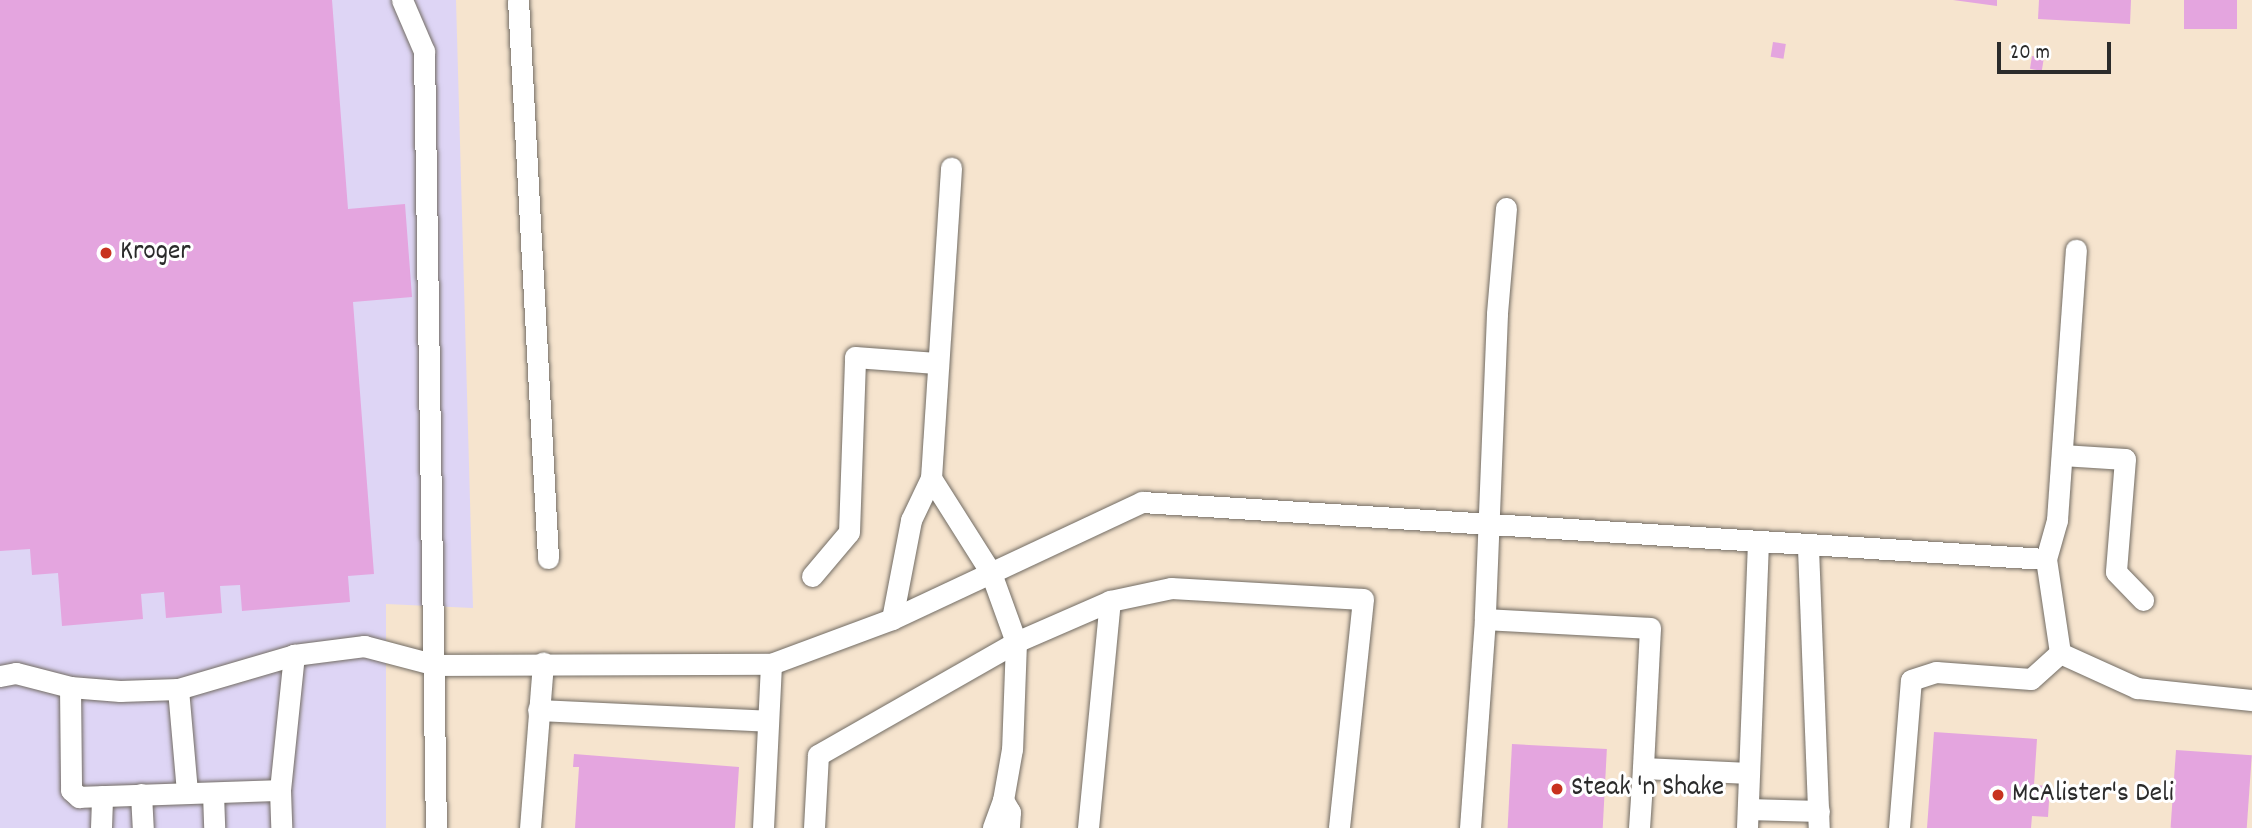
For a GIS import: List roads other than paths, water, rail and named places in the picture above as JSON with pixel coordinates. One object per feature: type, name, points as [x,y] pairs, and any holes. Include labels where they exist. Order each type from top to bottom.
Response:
[{"type":"lane","points":[[402,0],[424,51],[436,665],[436,828]]},
{"type":"lane","points":[[518,0],[548,558]]},
{"type":"lane","points":[[892,619],[911,520],[931,478],[936,363],[951,168]]},
{"type":"lane","points":[[1470,828],[1485,619],[1496,341],[1506,208]]},
{"type":"lane","points":[[2060,653],[2046,559],[2057,520],[2076,250]]},
{"type":"lane","points":[[812,576],[849,532],[855,357],[936,363]]},
{"type":"lane","points":[[2062,455],[2125,459],[2116,572],[2144,600]]},
{"type":"lane","points":[[931,478],[991,573],[1016,642],[1012,748],[1003,800],[993,828]]},
{"type":"lane","points":[[0,676],[16,673],[70,687],[120,691],[178,689],[294,655],[364,646],[436,665],[771,664],[892,619],[1142,502],[1808,548],[2046,559]]},
{"type":"lane","points":[[1758,544],[1748,819],[1819,819],[1808,548]]},
{"type":"lane","points":[[814,828],[818,755],[1016,642],[1110,601],[1171,588],[1363,599],[1339,828]]},
{"type":"lane","points":[[1087,828],[1110,601]]},
{"type":"lane","points":[[1485,619],[1650,628],[1639,828]]},
{"type":"lane","points":[[2060,653],[2137,688],[2252,700]]},
{"type":"lane","points":[[1899,828],[1911,680],[1936,671],[2031,679],[2060,653]]},
{"type":"lane","points":[[281,828],[280,790],[294,655]]},
{"type":"lane","points":[[530,828],[543,663]]},
{"type":"lane","points":[[763,828],[771,664]]},
{"type":"lane","points":[[70,687],[71,790],[79,797],[187,791],[213,793],[280,790]]},
{"type":"lane","points":[[178,689],[187,791]]},
{"type":"lane","points":[[538,710],[768,721]]},
{"type":"lane","points":[[1643,768],[1749,773]]},
{"type":"lane","points":[[213,793],[214,828]]},
{"type":"lane","points":[[141,794],[142,828]]},
{"type":"lane","points":[[101,828],[102,796]]},
{"type":"lane","points":[[1003,800],[1010,812],[1009,828]]},
{"type":"place","name":"Kroger","points":[[106,253]]},
{"type":"place","name":"Steak 'n Shake","points":[[1557,789]]},
{"type":"place","name":"McAlister's Deli","points":[[1998,795]]}]
